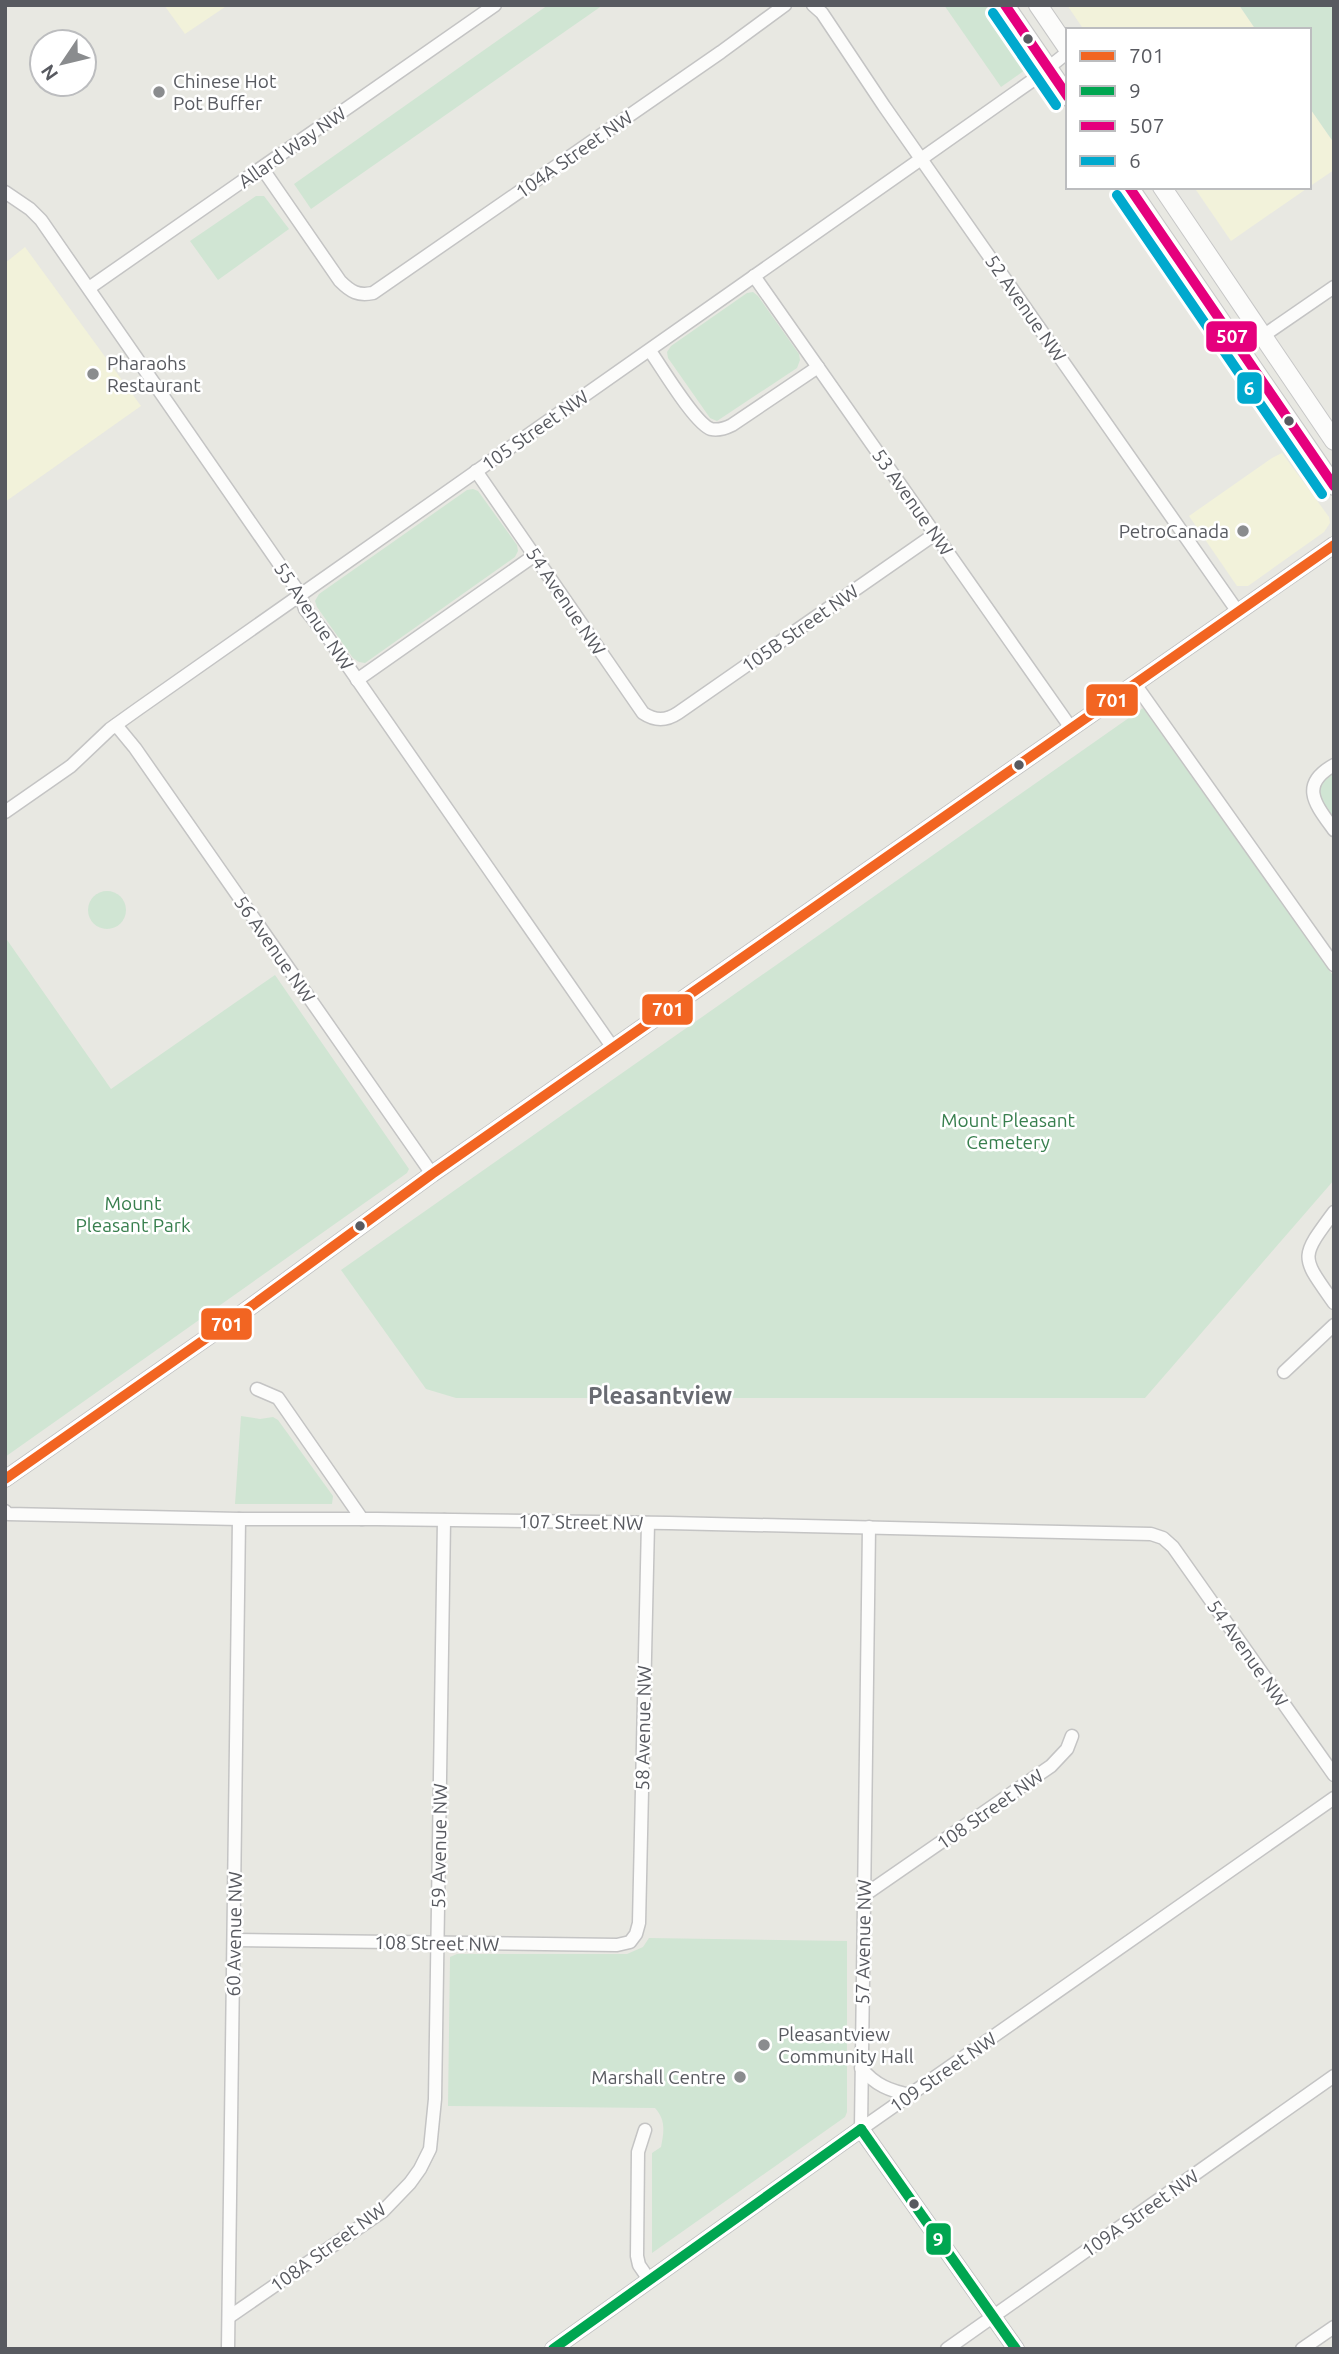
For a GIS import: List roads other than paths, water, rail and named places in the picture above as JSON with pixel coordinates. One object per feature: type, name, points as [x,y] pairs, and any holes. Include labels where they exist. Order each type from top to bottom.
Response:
[{"type":"main road","points":[[1005,5],[1066,94]]},
{"type":"main road","points":[[1038,5],[1066,47]]},
{"type":"main road","points":[[1130,189],[1334,486]]},
{"type":"main road","points":[[1163,189],[1334,441]]},
{"type":"street","name":"Allard Way NW","points":[[89,288],[495,5]]},
{"type":"street","name":"104A Street NW","points":[[262,168],[341,281],[352,292],[373,293],[785,5]]},
{"type":"street","name":"52 Avenue NW","points":[[813,5],[822,13],[1238,612]]},
{"type":"street","name":"105 Street NW","points":[[5,812],[71,766],[116,725],[1033,80],[1066,52]]},
{"type":"street","name":"55 Avenue NW","points":[[5,192],[36,214],[89,288],[300,594],[305,609],[613,1048]]},
{"type":"street","name":"53 Avenue NW","points":[[754,275],[1071,728]]},
{"type":"street","points":[[1241,351],[1334,287]]},
{"type":"street","points":[[650,351],[697,418],[706,427],[718,430],[733,425],[817,367]]},
{"type":"street","name":"54 Avenue NW","points":[[476,471],[643,713],[663,720]]},
{"type":"street","name":"105B Street NW","points":[[663,720],[678,713],[935,534]]},
{"type":"street","points":[[5,1479],[238,1316],[432,1174],[1334,545]]},
{"type":"street","points":[[357,680],[535,555]]},
{"type":"street","points":[[1135,684],[1334,965]]},
{"type":"street","name":"56 Avenue NW","points":[[116,725],[135,748],[432,1174]]},
{"type":"street","points":[[1334,765],[1318,776],[1312,793],[1316,805],[1334,830]]},
{"type":"street","points":[[1334,1212],[1312,1243],[1307,1259],[1312,1272],[1334,1303]]},
{"type":"street","points":[[1284,1372],[1334,1325]]},
{"type":"street","points":[[257,1389],[278,1398],[362,1519]]},
{"type":"street","name":"107 Street NW","points":[[5,1511],[8,1514],[869,1527],[1158,1536]]},
{"type":"street","name":"60 Avenue NW","points":[[228,2349],[239,1519]]},
{"type":"street","name":"59 Avenue NW","points":[[420,2169],[430,2149],[435,2099],[444,1520]]},
{"type":"street","name":"58 Avenue NW","points":[[636,1934],[639,1923],[648,1523]]},
{"type":"street","name":"57 Avenue NW","points":[[861,2129],[869,1527]]},
{"type":"street","name":"54 Avenue NW","points":[[1158,1536],[1173,1547],[1334,1775]]},
{"type":"street","name":"108 Street NW","points":[[863,1896],[1051,1766],[1067,1749],[1072,1736]]},
{"type":"street","name":"109 Street NW","points":[[553,2349],[861,2129],[1334,1798]]},
{"type":"street","name":"108 Street NW","points":[[234,1940],[617,1945],[631,1942],[636,1934]]},
{"type":"street","points":[[861,2068],[882,2087],[911,2095]]},
{"type":"street","name":"109A Street NW","points":[[947,2349],[1334,2076]]},
{"type":"street","points":[[861,2129],[1016,2349]]},
{"type":"street","points":[[645,2130],[638,2152],[637,2256],[639,2265],[650,2281]]},
{"type":"street","name":"108A Street NW","points":[[229,2317],[383,2211],[420,2169]]},
{"type":"street","points":[[1302,2349],[1334,2327]]},
{"type":"place","name":"Chinese Hot Pot Buffer","points":[[159,92]]},
{"type":"place","name":"Pharaohs Restaurant","points":[[93,374]]},
{"type":"place","name":"PetroCanada","points":[[1243,531]]},
{"type":"place","name":"Pleasantview Community Hall","points":[[764,2045]]},
{"type":"place","name":"Marshall Centre","points":[[740,2077]]},
{"type":"district","name":"Pleasantview","points":[[660,1395]]},
{"type":"park label","name":"Mount Pleasant Cemetery","points":[[1008,1131]]},
{"type":"park label","name":"Mount Pleasant Park","points":[[133,1214]]}]
